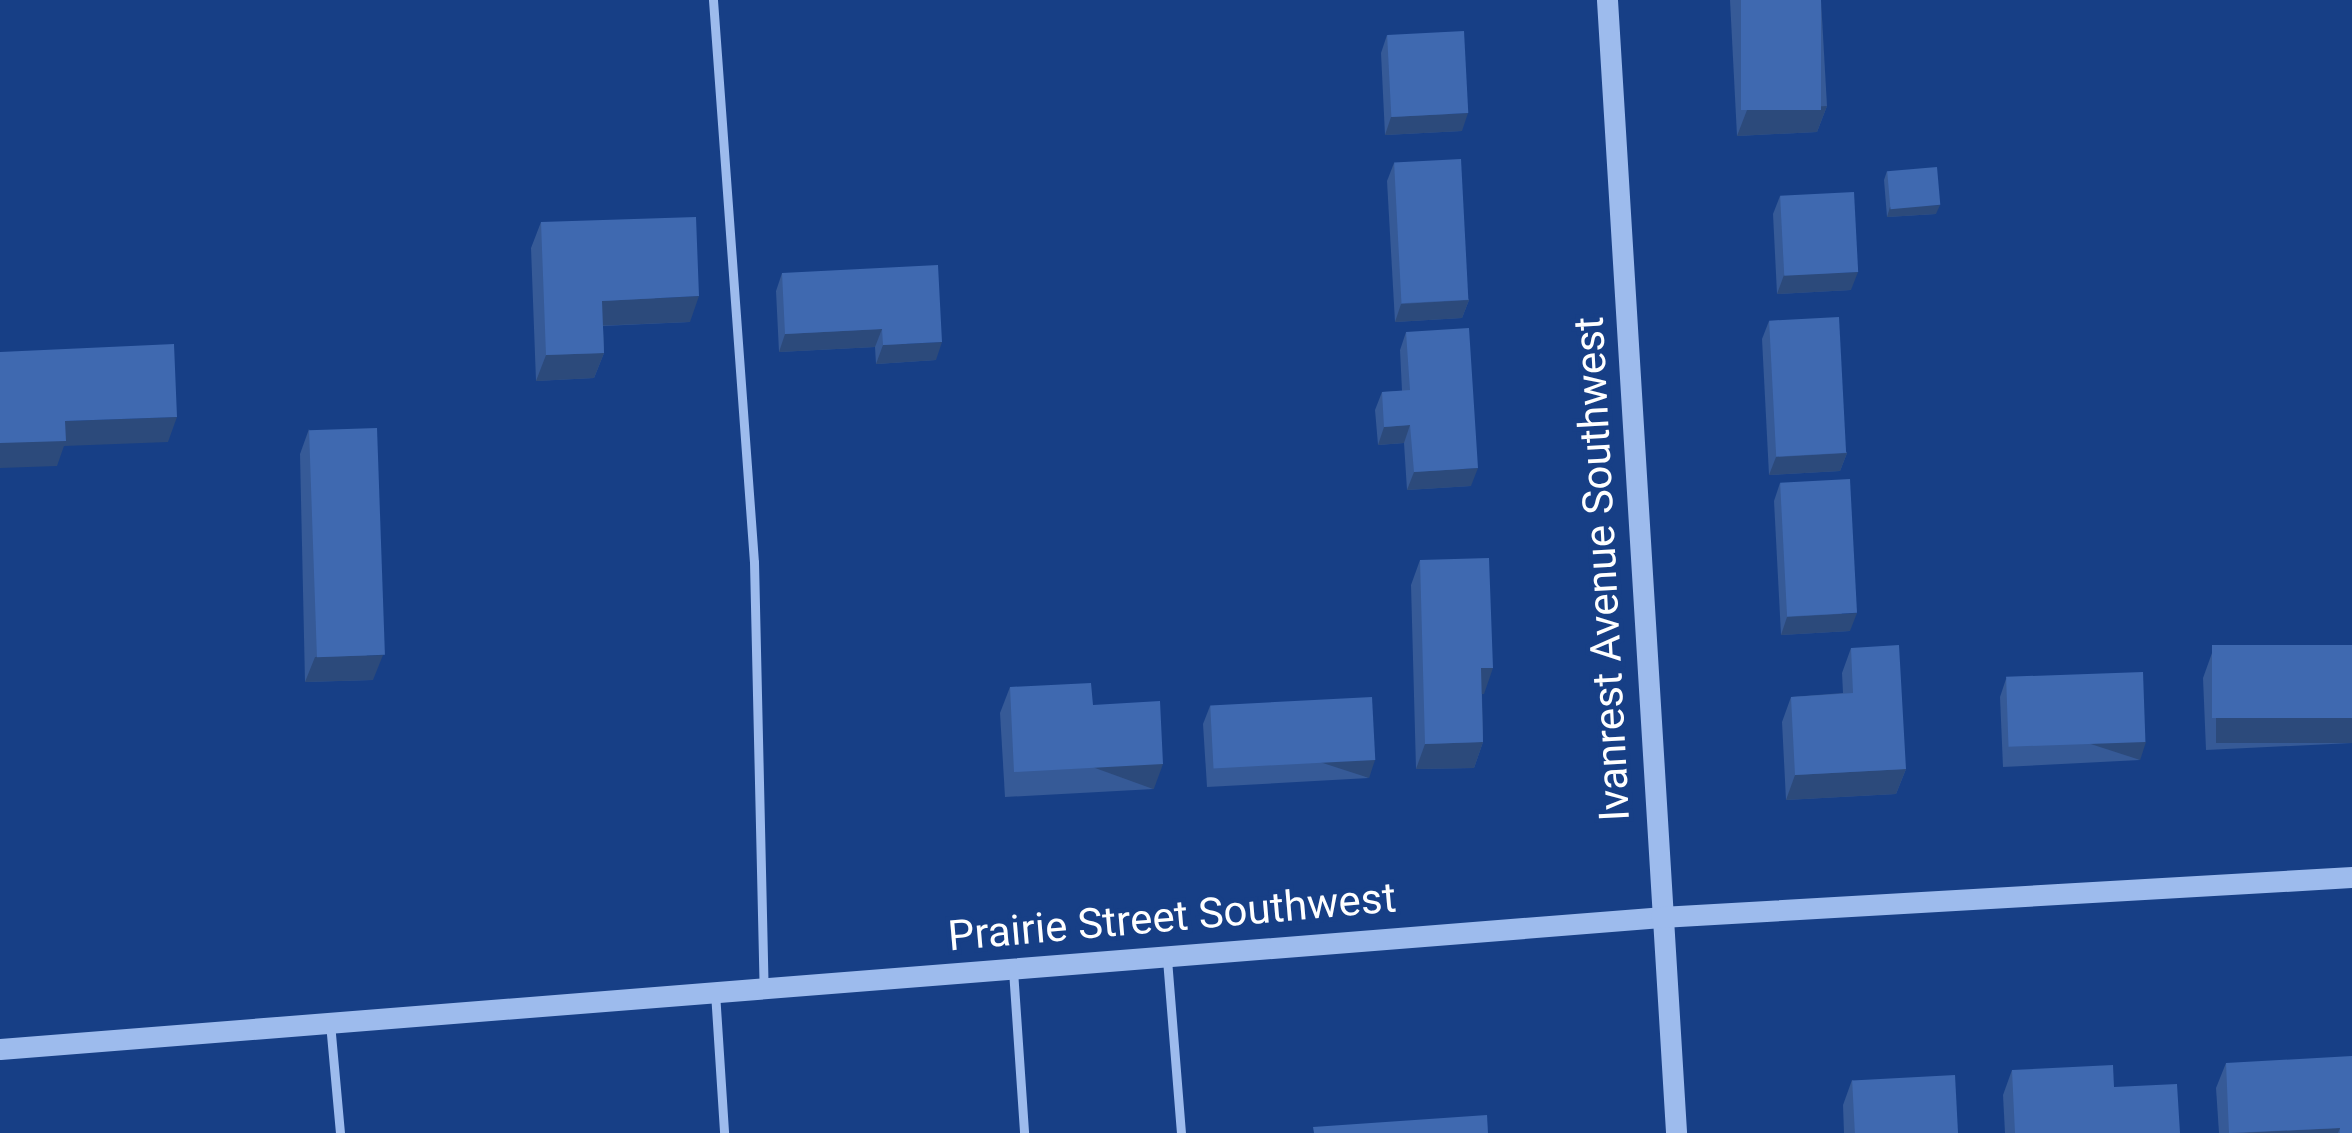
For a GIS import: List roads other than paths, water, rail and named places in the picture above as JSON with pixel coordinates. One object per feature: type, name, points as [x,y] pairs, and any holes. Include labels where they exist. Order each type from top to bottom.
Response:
[{"type":"street","name":"Ivanrest Avenue Southwest","points":[[1607,0],[1676,1133]]},
{"type":"street","name":"Prairie Street Southwest","points":[[0,1049],[1661,917],[2352,877]]},
{"type":"lane","points":[[713,0],[754,562],[764,988]]},
{"type":"lane","points":[[1166,956],[1181,1133]]},
{"type":"lane","points":[[1013,970],[1024,1133]]},
{"type":"lane","points":[[715,992],[724,1133]]},
{"type":"lane","points":[[330,1023],[340,1133]]}]
